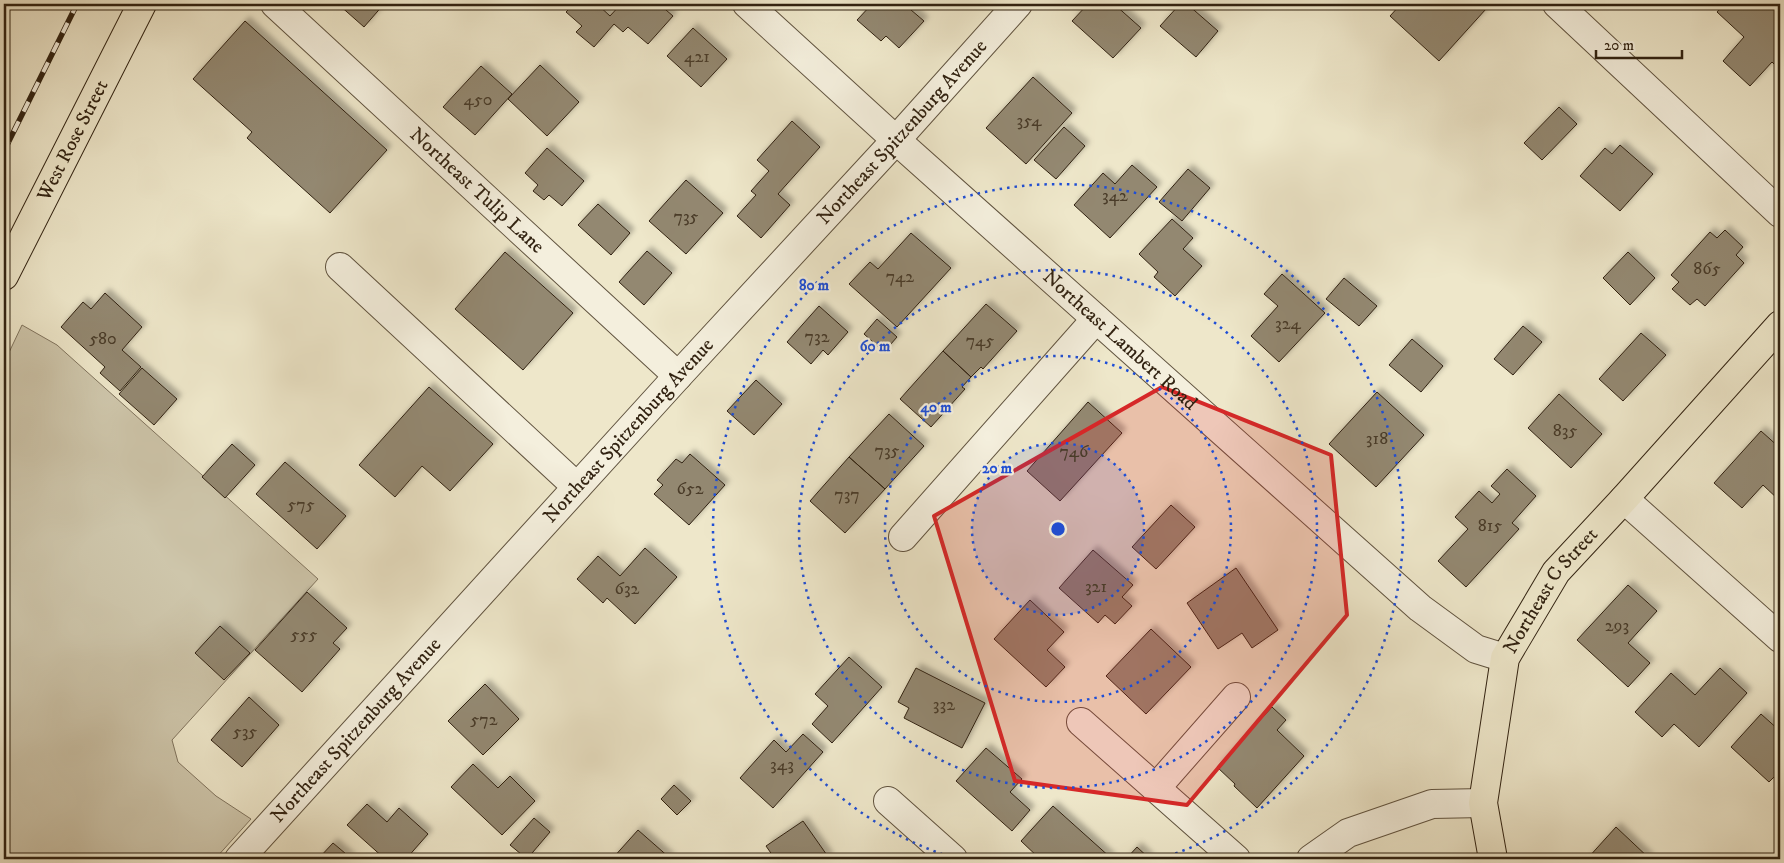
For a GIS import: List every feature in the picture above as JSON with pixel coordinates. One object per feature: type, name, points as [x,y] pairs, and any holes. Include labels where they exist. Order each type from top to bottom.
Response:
[{"type":"main road","name":"West Rose Street","points":[[4,276],[142,4]]},
{"type":"main road","name":"Northeast C Street","points":[[1493,859],[1483,802],[1505,658],[1556,572],[1780,325]]},
{"type":"street","name":"Northeast Tulip Lane","points":[[275,4],[678,376]]},
{"type":"street","name":"Northeast Lambert Road","points":[[747,4],[896,140],[1420,608],[1476,649],[1505,658]]},
{"type":"street","name":"Northeast Spitzenburg Avenue","points":[[239,859],[1018,4]]},
{"type":"street","points":[[1557,4],[1780,212]]},
{"type":"street","points":[[340,267],[578,487]]},
{"type":"street","points":[[903,536],[1096,319]]},
{"type":"street","points":[[1624,499],[1780,638]]},
{"type":"street","points":[[1156,788],[1236,697]]},
{"type":"street","points":[[1081,722],[1236,859]]},
{"type":"street","points":[[888,801],[953,859]]},
{"type":"street","points":[[1311,859],[1348,833],[1432,804],[1483,802]]},
{"type":"highlighted area","points":[[1162,387],[1331,455],[1347,615],[1187,805],[1015,781],[934,516]]},
{"type":"shaded area","points":[[22,325],[57,345],[318,579],[172,740],[178,762],[216,796],[251,819],[215,859],[4,859],[4,363]]},
{"type":"building","points":[[338,4],[384,4],[364,27]]},
{"type":"building","points":[[574,4],[597,4],[610,16],[621,4],[659,4],[673,16],[648,44],[628,27],[623,32],[614,24],[594,47],[576,32],[582,26],[566,12]]},
{"type":"building","points":[[872,4],[904,4],[924,21],[899,48],[886,36],[881,41],[857,20]]},
{"type":"building","points":[[1088,4],[1114,4],[1141,28],[1113,58],[1072,21]]},
{"type":"building","points":[[1180,4],[1187,4],[1218,31],[1196,57],[1160,26]]},
{"type":"building","points":[[1401,4],[1480,4],[1486,9],[1439,61],[1390,16]]},
{"type":"building","points":[[1724,4],[1769,4],[1780,14],[1780,70],[1772,62],[1750,86],[1723,61],[1744,37],[1717,12]]},
{"type":"building","points":[[245,21],[387,150],[330,213],[247,138],[252,132],[193,79]]},
{"type":"building","points":[[693,28],[727,59],[701,87],[667,56]]},
{"type":"building","points":[[540,65],[579,102],[547,136],[508,99]]},
{"type":"building","points":[[481,66],[512,94],[475,135],[443,107]]},
{"type":"building","points":[[1033,77],[1072,113],[1026,164],[986,128]]},
{"type":"building","points":[[1559,107],[1577,124],[1542,160],[1524,143]]},
{"type":"building","points":[[792,121],[820,147],[778,194],[790,205],[761,238],[737,216],[756,195],[751,191],[769,171],[757,160]]},
{"type":"building","points":[[1064,127],[1085,146],[1056,179],[1034,160]]},
{"type":"building","points":[[1620,145],[1653,174],[1620,211],[1580,176],[1605,148],[1612,154]]},
{"type":"building","points":[[547,148],[584,181],[562,206],[549,195],[544,200],[533,191],[538,185],[525,173]]},
{"type":"building","points":[[1132,165],[1157,187],[1110,238],[1074,205],[1103,173],[1115,184]]},
{"type":"building","points":[[1188,169],[1210,188],[1182,221],[1159,202]]},
{"type":"building","points":[[686,180],[723,213],[686,254],[649,221]]},
{"type":"building","points":[[598,204],[630,233],[611,255],[578,225]]},
{"type":"building","points":[[1172,219],[1193,238],[1183,249],[1202,266],[1175,296],[1154,277],[1158,272],[1139,254]]},
{"type":"building","points":[[1725,230],[1743,247],[1736,255],[1744,263],[1705,306],[1697,299],[1690,305],[1672,289],[1679,282],[1671,275],[1710,232],[1717,238]]},
{"type":"building","points":[[911,233],[951,268],[897,327],[849,284],[870,262],[878,269]]},
{"type":"building","points":[[647,251],[672,273],[644,305],[619,282]]},
{"type":"building","points":[[505,252],[573,313],[523,370],[455,309]]},
{"type":"building","points":[[1628,252],[1655,278],[1630,305],[1603,278]]},
{"type":"building","points":[[1282,274],[1325,313],[1279,362],[1251,336],[1278,306],[1264,294]]},
{"type":"building","points":[[1344,278],[1377,306],[1359,326],[1326,299]]},
{"type":"building","points":[[105,293],[142,327],[122,350],[141,367],[120,391],[100,373],[105,367],[61,327],[83,302],[91,309]]},
{"type":"building","points":[[986,304],[1017,331],[983,369],[981,367],[971,377],[943,351]]},
{"type":"building","points":[[819,306],[848,332],[828,355],[823,350],[811,364],[787,342]]},
{"type":"building","points":[[877,319],[897,337],[884,352],[864,334]]},
{"type":"building","points":[[1523,326],[1542,342],[1513,375],[1494,359]]},
{"type":"building","points":[[1641,333],[1666,355],[1623,401],[1599,379]]},
{"type":"building","points":[[1412,339],[1443,366],[1421,392],[1389,365]]},
{"type":"building","points":[[943,351],[971,377],[962,387],[965,389],[931,427],[900,399]]},
{"type":"building","points":[[142,368],[177,399],[154,425],[119,394]]},
{"type":"building","points":[[756,380],[782,404],[754,435],[727,411]]},
{"type":"building","points":[[429,387],[493,444],[450,491],[422,466],[395,497],[359,465]]},
{"type":"building","points":[[1377,392],[1424,435],[1376,487],[1329,444]]},
{"type":"building","points":[[1559,394],[1602,434],[1571,468],[1528,428]]},
{"type":"building","points":[[1088,402],[1122,433],[1060,501],[1027,471]]},
{"type":"building","points":[[889,414],[924,446],[885,489],[849,457]]},
{"type":"building","points":[[1761,431],[1780,448],[1780,501],[1763,485],[1742,508],[1714,483]]},
{"type":"building","points":[[232,444],[255,465],[225,498],[202,477]]},
{"type":"building","points":[[690,454],[725,485],[689,525],[654,494],[663,485],[657,480],[676,459],[682,463]]},
{"type":"building","points":[[849,457],[885,489],[845,533],[810,501]]},
{"type":"building","points":[[285,462],[346,516],[317,549],[256,494]]},
{"type":"building","points":[[1507,469],[1536,496],[1512,523],[1519,529],[1466,587],[1438,561],[1468,529],[1455,517],[1479,491],[1492,503],[1500,494],[1491,486]]},
{"type":"building","points":[[1171,505],[1195,527],[1156,569],[1132,547]]},
{"type":"building","points":[[645,548],[677,577],[635,624],[607,598],[603,603],[577,579],[598,556],[620,576]]},
{"type":"building","points":[[1093,550],[1133,585],[1122,597],[1132,606],[1115,624],[1105,615],[1098,623],[1059,588]]},
{"type":"building","points":[[1236,568],[1278,630],[1252,648],[1242,633],[1218,649],[1187,603]]},
{"type":"building","points":[[1628,585],[1657,611],[1628,643],[1650,663],[1628,687],[1577,640]]},
{"type":"building","points":[[307,592],[347,628],[333,643],[340,649],[302,692],[255,650]]},
{"type":"building","points":[[1030,600],[1064,632],[1047,650],[1065,667],[1046,687],[994,639]]},
{"type":"building","points":[[220,626],[250,653],[224,680],[195,653]]},
{"type":"building","points":[[1151,629],[1191,667],[1146,714],[1106,676]]},
{"type":"building","points":[[849,657],[882,687],[832,743],[812,724],[828,706],[815,694]]},
{"type":"building","points":[[916,668],[985,703],[962,748],[904,718],[909,708],[898,702]]},
{"type":"building","points":[[1720,668],[1747,693],[1699,747],[1674,724],[1662,737],[1635,712],[1671,673],[1695,695]]},
{"type":"building","points":[[485,684],[519,719],[483,755],[448,721]]},
{"type":"building","points":[[249,697],[279,725],[242,767],[211,740]]},
{"type":"building","points":[[1272,707],[1286,720],[1277,730],[1304,756],[1257,808],[1217,767]]},
{"type":"building","points":[[1761,714],[1780,731],[1780,781],[1775,776],[1769,782],[1731,747]]},
{"type":"building","points":[[803,734],[823,752],[773,808],[740,778],[774,740],[786,752]]},
{"type":"building","points":[[986,748],[1022,779],[1010,792],[1030,810],[1012,831],[956,781]]},
{"type":"building","points":[[473,764],[498,788],[510,776],[535,801],[502,835],[451,787]]},
{"type":"building","points":[[674,785],[691,801],[677,815],[661,799]]},
{"type":"building","points":[[367,804],[387,822],[399,808],[428,834],[406,859],[385,859],[347,825]]},
{"type":"building","points":[[1053,806],[1111,858],[1040,859],[1021,841]]},
{"type":"building","points":[[534,818],[550,832],[527,859],[510,845]]},
{"type":"building","points":[[803,821],[829,858],[775,859],[766,846]]},
{"type":"building","points":[[1616,827],[1650,859],[1587,859]]},
{"type":"building","points":[[638,830],[671,859],[612,859]]},
{"type":"building","points":[[333,843],[352,859],[318,859]]},
{"type":"building","points":[[1137,847],[1150,859],[1126,859]]},
{"type":"railway","points":[[4,151],[77,4]]}]
